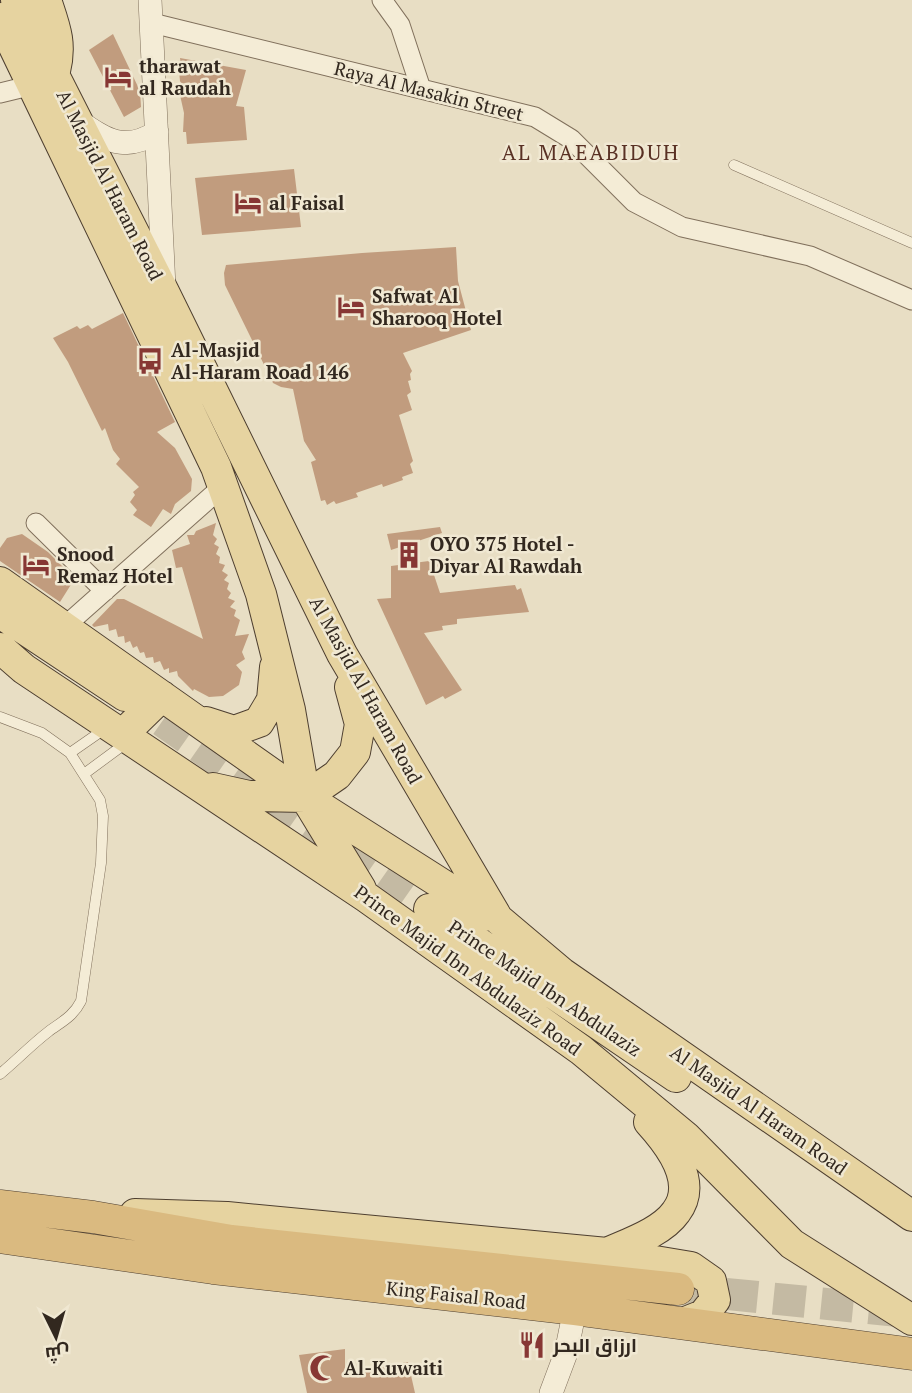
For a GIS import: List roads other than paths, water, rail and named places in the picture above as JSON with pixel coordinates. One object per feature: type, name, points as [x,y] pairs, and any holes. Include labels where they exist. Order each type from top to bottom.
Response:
[{"type":"highway","name":"King Faisal Road","points":[[0,1206],[231,1241],[678,1289]]},
{"type":"highway","name":"King Faisal Road","points":[[0,1237],[213,1268],[575,1308],[912,1354]]},
{"type":"main road","name":"Al Masjid Al Haram Road","points":[[16,0],[43,80],[223,486],[261,594],[290,710],[305,797],[366,897]]},
{"type":"main road","points":[[43,80],[60,53],[56,28],[46,0]]},
{"type":"main road","name":"Al Masjid Al Haram Road","points":[[0,18],[43,80],[77,120],[342,654],[498,919],[562,972],[909,1214]]},
{"type":"main road","points":[[0,582],[305,797],[498,919]]},
{"type":"main road","points":[[0,613],[125,696]]},
{"type":"main road","name":"Prince Majid Ibn Abdulaziz Road","points":[[0,648],[24,669],[366,897],[581,1050],[686,1137],[792,1244],[912,1320]]},
{"type":"main road","points":[[199,785],[249,796],[305,797],[337,775],[355,752],[360,724],[342,654]]},
{"type":"main road","points":[[193,718],[234,731],[259,722],[272,700],[276,656]]},
{"type":"main road","points":[[121,733],[162,696]]},
{"type":"main road","name":"Prince Majid Ibn Abdulaziz","points":[[429,909],[682,1081],[909,1214]]},
{"type":"main road","points":[[581,1050],[662,1136],[681,1167],[685,1193],[676,1213],[648,1235],[607,1253]]},
{"type":"main road","points":[[50,1212],[227,1217],[607,1253],[691,1266],[711,1281],[715,1300],[703,1315],[683,1323]]},
{"type":"street","points":[[150,0],[164,292]]},
{"type":"street","points":[[382,0],[400,25],[421,89]]},
{"type":"street","name":"Raya Al Masakin Street","points":[[152,23],[535,117],[571,139],[634,202],[682,227],[810,256],[912,300]]},
{"type":"street","points":[[0,93],[43,80]]},
{"type":"street","points":[[77,120],[99,135],[120,144],[141,142],[157,132]]},
{"type":"street","points":[[64,627],[223,486]]},
{"type":"street","points":[[36,523],[105,591]]},
{"type":"street","points":[[0,1254],[62,1246]]},
{"type":"street","points":[[551,1393],[566,1353],[575,1308]]},
{"type":"lane","points":[[734,165],[912,243]]},
{"type":"lane","points":[[0,717],[42,733],[70,753],[100,800],[103,836],[81,1001],[76,1011],[64,1022],[47,1032],[0,1074]]},
{"type":"lane","points":[[70,753],[121,733]]},
{"type":"lane","points":[[84,774],[121,733]]},
{"type":"tunnel","points":[[125,696],[429,909]]},
{"type":"tunnel","points":[[678,1289],[907,1312]]},
{"type":"place","name":"tharawat al Raudah","points":[[118,77]]},
{"type":"place","name":"al Faisal","points":[[248,203]]},
{"type":"place","name":"Safwat Al Sharooq Hotel","points":[[351,307]]},
{"type":"place","name":"Al-Masjid Al-Haram Road 146","points":[[150,361]]},
{"type":"place","name":"OYO 375 Hotel - Diyar Al Rawdah","points":[[409,555]]},
{"type":"place","name":"Snood Remaz Hotel","points":[[36,565]]},
{"type":"place","name":"ارزاق البحر","points":[[532,1345]]},
{"type":"place","name":"Al-Kuwaiti","points":[[323,1368]]},
{"type":"district","name":"AL MAEABIDUH","points":[[591,153]]}]
